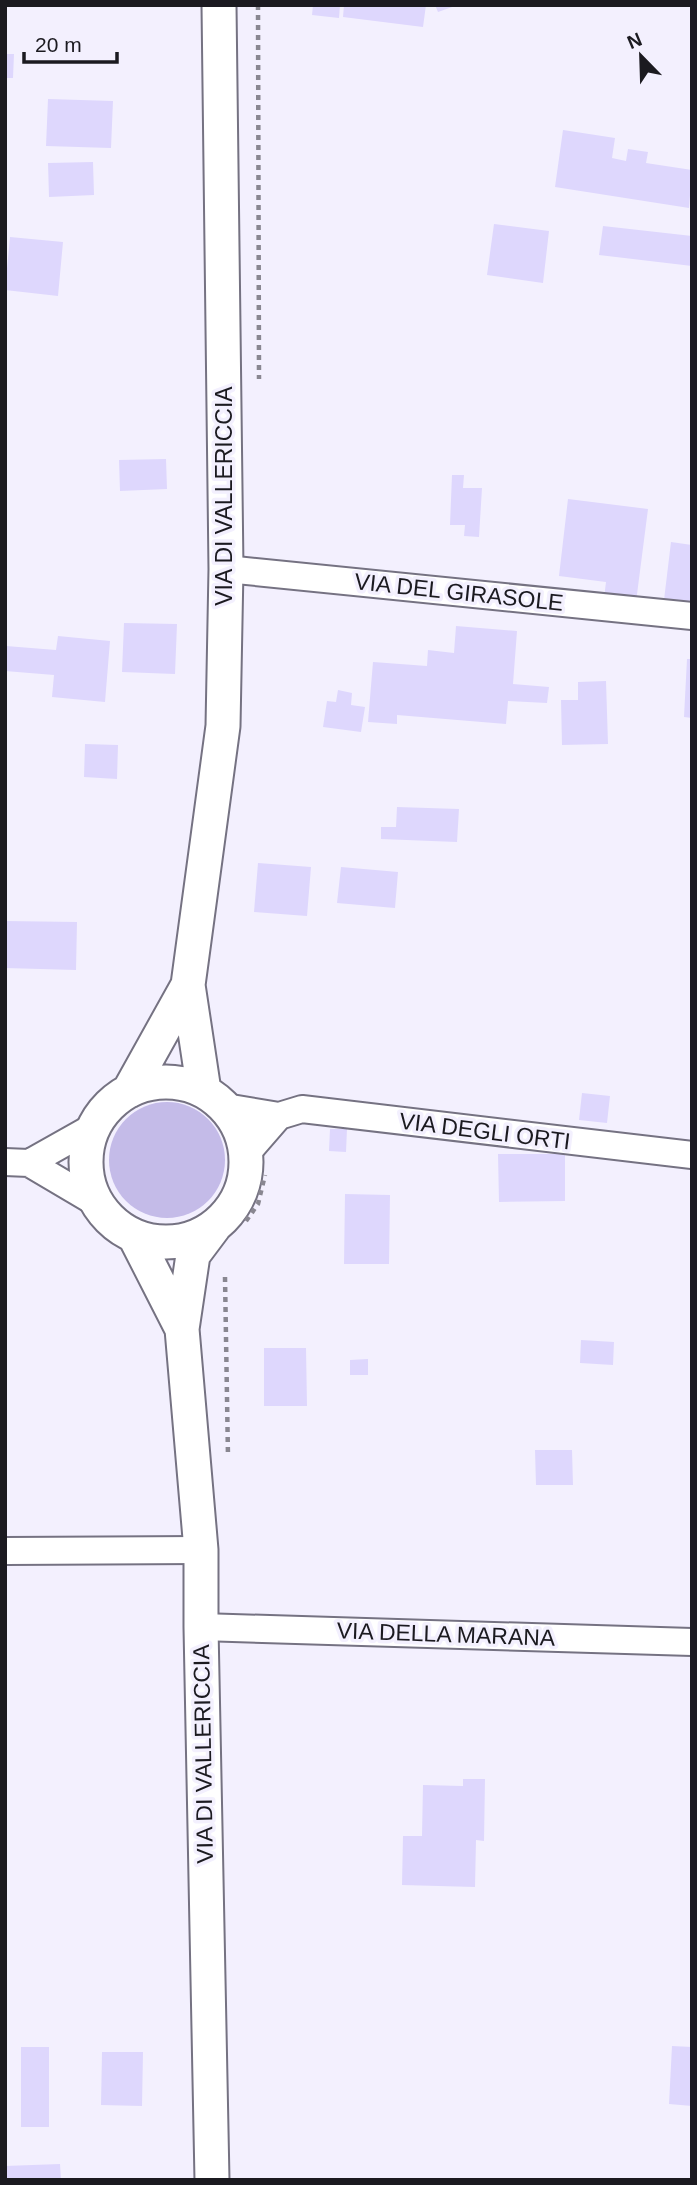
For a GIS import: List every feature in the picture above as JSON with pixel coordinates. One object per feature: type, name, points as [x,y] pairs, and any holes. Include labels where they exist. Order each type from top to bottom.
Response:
[{"type":"street","name":"VIA DI VALLERICCIA","points":[[214,1099],[188,985],[223,726],[226,569],[219,5]]},
{"type":"street","name":"VIA DEL GIRASOLE","points":[[226,569],[692,616]]},
{"type":"street","name":"VIA DI VALLERICCIA","points":[[129,1091],[188,985]]},
{"type":"street","points":[[256,1163],[239,1128],[214,1099],[179,1083],[153,1083],[129,1091],[108,1106],[93,1128],[86,1152],[87,1178],[95,1202],[112,1223],[135,1237],[162,1243],[189,1239],[230,1225],[233,1207],[244,1182],[256,1163],[279,1116]]},
{"type":"street","name":"VIA DEGLI ORTI","points":[[214,1099],[279,1116],[302,1109],[692,1155]]},
{"type":"street","points":[[17,1163],[93,1128]]},
{"type":"street","points":[[17,1163],[95,1202]]},
{"type":"street","name":"VIA DI VALLERICCIA","points":[[212,2180],[201,1550],[181,1329],[193,1255],[230,1225]]},
{"type":"street","name":"VIA DI VALLERICCIA","points":[[135,1237],[181,1329]]},
{"type":"street","points":[[5,1551],[201,1550]]},
{"type":"street","name":"VIA DELLA MARANA","points":[[201,1628],[692,1642]]},
{"type":"path","points":[[258,5],[259,388]]},
{"type":"path","points":[[230,1225],[258,1204],[256,1163]]},
{"type":"path","points":[[225,1264],[228,1459]]},
{"type":"shaded area","points":[[167,1102],[189,1106],[208,1119],[221,1138],[225,1160],[221,1182],[208,1201],[189,1214],[167,1218],[145,1214],[126,1201],[113,1182],[109,1160],[113,1138],[126,1119],[145,1106]]},
{"type":"building","points":[[313,5],[340,5],[339,18],[312,15]]},
{"type":"building","points":[[344,5],[426,5],[423,27],[343,17]]},
{"type":"building","points":[[435,5],[455,5],[455,6],[438,12]]},
{"type":"building","points":[[5,54],[14,54],[13,78],[5,78]]},
{"type":"building","points":[[48,99],[113,101],[111,148],[46,146]]},
{"type":"building","points":[[563,130],[615,138],[612,158],[626,161],[628,149],[648,152],[646,163],[692,170],[689,208],[555,187]]},
{"type":"building","points":[[93,162],[94,195],[49,197],[48,163]]},
{"type":"building","points":[[494,224],[549,231],[543,283],[487,275]]},
{"type":"building","points":[[603,226],[692,236],[692,266],[599,255]]},
{"type":"building","points":[[10,237],[63,242],[58,296],[5,290]]},
{"type":"building","points":[[166,459],[167,489],[120,491],[119,460]]},
{"type":"building","points":[[452,475],[464,475],[463,488],[482,488],[479,537],[464,536],[465,525],[450,525]]},
{"type":"building","points":[[568,499],[648,509],[636,602],[604,598],[606,582],[559,576]]},
{"type":"building","points":[[671,542],[692,545],[692,603],[664,600]]},
{"type":"building","points":[[124,623],[177,624],[175,674],[122,672]]},
{"type":"building","points":[[456,626],[517,631],[513,684],[549,687],[547,703],[508,701],[506,724],[397,715],[397,724],[368,722],[373,662],[427,666],[428,650],[454,653]]},
{"type":"building","points":[[58,636],[110,641],[105,702],[52,697],[54,675],[5,671],[6,646],[56,650]]},
{"type":"building","points":[[687,659],[692,659],[692,718],[684,717]]},
{"type":"building","points":[[606,681],[608,744],[562,745],[561,700],[578,700],[578,682]]},
{"type":"building","points":[[338,690],[352,693],[351,705],[365,707],[361,732],[323,727],[327,701],[336,702]]},
{"type":"building","points":[[85,744],[118,745],[117,779],[84,777]]},
{"type":"building","points":[[397,807],[459,809],[457,842],[381,839],[381,827],[396,827]]},
{"type":"building","points":[[258,863],[311,867],[307,916],[254,912]]},
{"type":"building","points":[[341,867],[398,872],[395,908],[337,903]]},
{"type":"building","points":[[5,921],[77,922],[76,970],[5,968]]},
{"type":"building","points":[[582,1093],[610,1096],[607,1123],[579,1120]]},
{"type":"building","points":[[330,1129],[347,1129],[346,1152],[329,1151]]},
{"type":"building","points":[[498,1154],[565,1154],[565,1201],[499,1202]]},
{"type":"building","points":[[345,1194],[390,1195],[389,1264],[344,1264]]},
{"type":"building","points":[[581,1340],[614,1342],[613,1365],[580,1363]]},
{"type":"building","points":[[264,1348],[306,1348],[307,1406],[264,1406]]},
{"type":"building","points":[[368,1359],[368,1375],[350,1375],[350,1360]]},
{"type":"building","points":[[535,1450],[572,1450],[573,1485],[536,1485]]},
{"type":"building","points":[[463,1779],[485,1779],[484,1841],[476,1840],[475,1887],[402,1885],[403,1836],[422,1836],[423,1785],[463,1786]]},
{"type":"building","points":[[672,2046],[692,2047],[692,2106],[669,2104]]},
{"type":"building","points":[[21,2047],[49,2047],[49,2127],[21,2127]]},
{"type":"building","points":[[102,2052],[143,2052],[142,2106],[101,2105]]},
{"type":"building","points":[[60,2164],[61,2180],[5,2180],[5,2166]]}]
